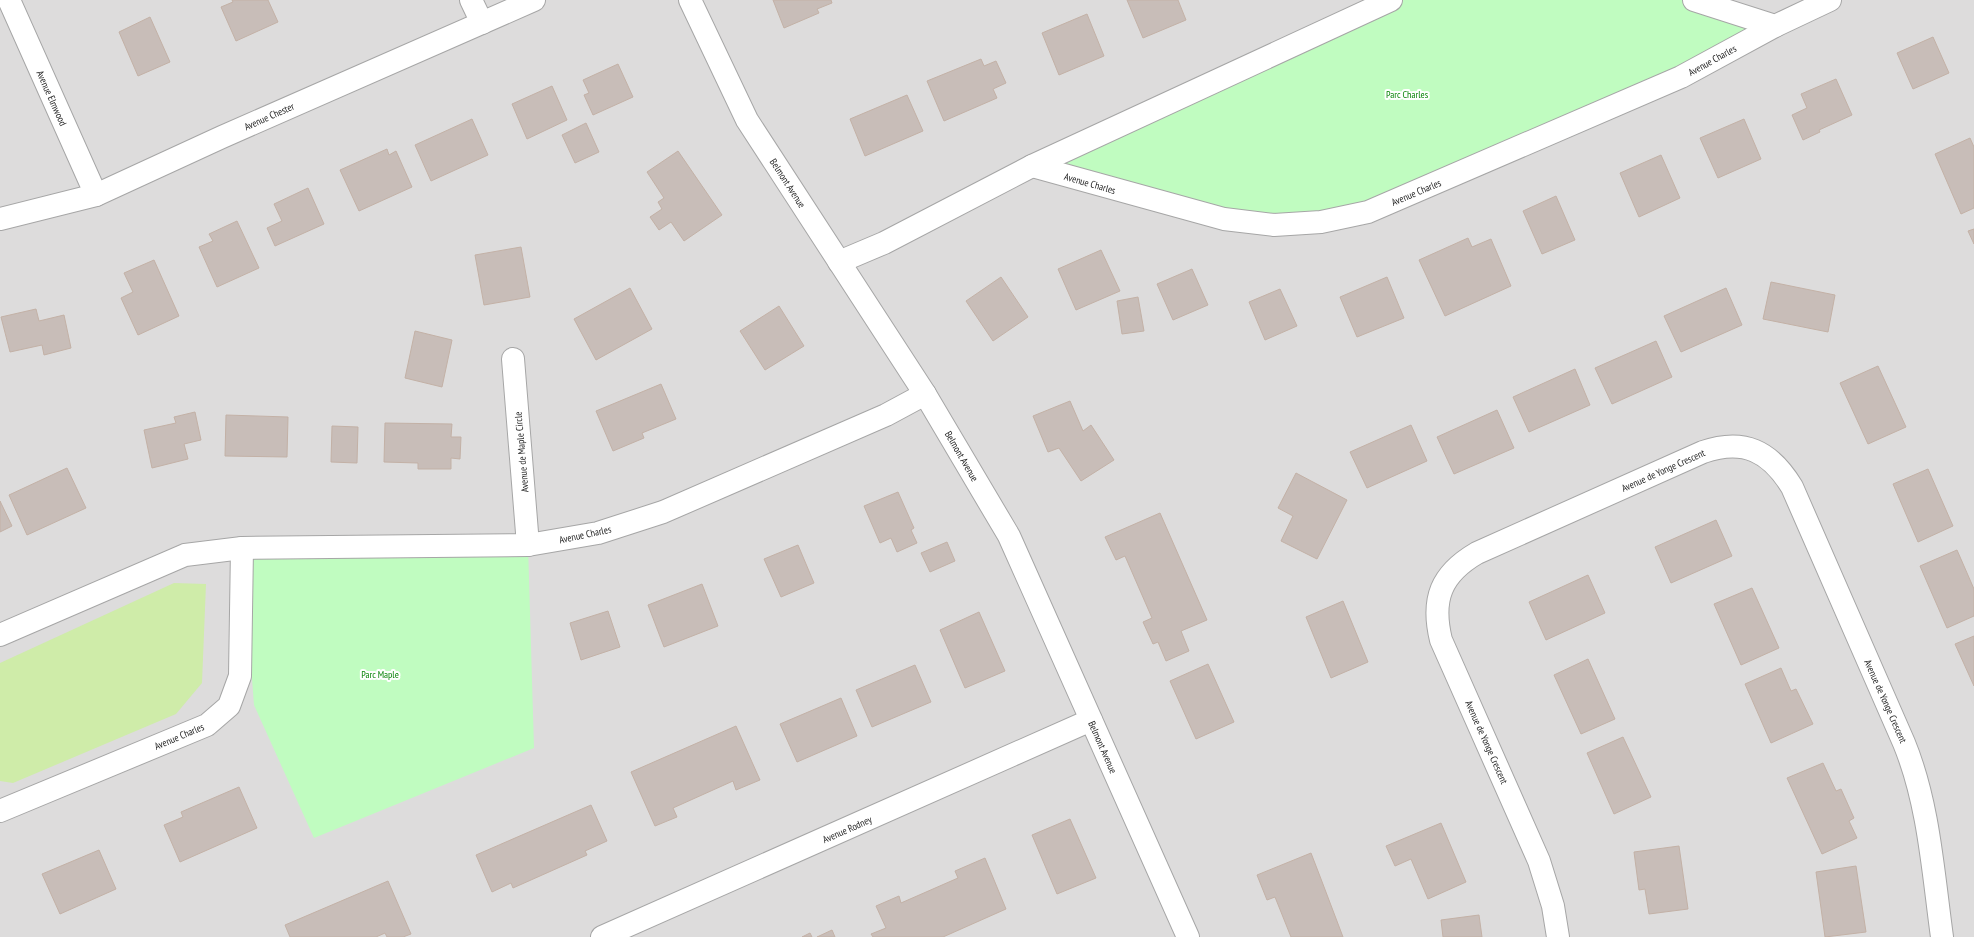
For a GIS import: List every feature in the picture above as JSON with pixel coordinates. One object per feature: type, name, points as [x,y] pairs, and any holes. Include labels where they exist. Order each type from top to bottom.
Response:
[{"type":"street","name":"Avenue Elmwood","points":[[9,0],[96,195]]},
{"type":"street","points":[[471,0],[482,23]]},
{"type":"street","name":"Avenue Chester","points":[[0,219],[96,195],[222,137],[534,0]]},
{"type":"street","name":"Belmont Avenue","points":[[690,0],[747,120],[925,394],[1009,536],[1188,937]]},
{"type":"street","points":[[840,262],[884,243],[1032,166],[1391,0]]},
{"type":"street","points":[[1694,0],[1775,26]]},
{"type":"street","name":"Avenue Charles","points":[[1032,166],[1224,219],[1274,225],[1321,222],[1368,212],[1652,90],[1680,77],[1775,26],[1830,0]]},
{"type":"street","name":"Avenue de Maple Circle","points":[[514,359],[528,545]]},
{"type":"street","name":"Avenue Charles","points":[[0,635],[185,555],[242,548],[528,545],[598,533],[663,512],[886,415],[925,394]]},
{"type":"street","name":"Avenue de Yonge Crescent","points":[[1558,937],[1553,906],[1539,861],[1441,640],[1437,623],[1436,609],[1439,595],[1444,583],[1452,571],[1462,562],[1477,553],[1703,452],[1719,446],[1732,445],[1760,452],[1772,460],[1783,472],[1792,487],[1901,736],[1914,769],[1923,806],[1942,937]]},
{"type":"street","name":"Avenue Charles","points":[[0,811],[207,725],[229,706],[240,676],[242,548]]},
{"type":"street","name":"Avenue Rodney","points":[[602,937],[1091,720]]},
{"type":"shaded area","points":[[0,0],[1974,0],[1974,937],[0,937]]},
{"type":"green space","name":"Parc Charles","points":[[1391,0],[1694,0],[1775,26],[1368,212],[1274,225],[1032,166]]},
{"type":"green space","name":"Parc Maple","points":[[528,545],[534,748],[314,838],[254,705],[242,548]]},
{"type":"green space","points":[[174,583],[206,584],[202,683],[176,714],[13,783],[0,781],[0,663]]},
{"type":"building","points":[[232,0],[268,0],[278,22],[236,41],[221,7],[233,2]]},
{"type":"building","points":[[773,0],[831,0],[832,3],[817,9],[819,13],[784,28]]},
{"type":"building","points":[[1127,0],[1178,0],[1186,20],[1143,38]]},
{"type":"building","points":[[1087,14],[1104,56],[1059,75],[1042,33]]},
{"type":"building","points":[[150,17],[170,62],[138,76],[119,32]]},
{"type":"building","points":[[1933,37],[1949,73],[1913,89],[1897,53]]},
{"type":"building","points":[[981,59],[984,66],[996,61],[1006,83],[993,89],[997,98],[944,121],[927,81]]},
{"type":"building","points":[[618,64],[633,97],[593,115],[584,95],[589,93],[583,80]]},
{"type":"building","points":[[1836,79],[1852,115],[1819,130],[1820,132],[1803,140],[1792,115],[1807,108],[1801,94]]},
{"type":"building","points":[[552,86],[567,120],[527,139],[512,104]]},
{"type":"building","points":[[907,95],[923,131],[865,156],[850,119]]},
{"type":"building","points":[[472,119],[488,155],[431,181],[415,145]]},
{"type":"building","points":[[1744,119],[1761,159],[1718,178],[1700,138]]},
{"type":"building","points":[[586,123],[599,152],[575,163],[562,135]]},
{"type":"building","points":[[1970,138],[1974,147],[1974,208],[1961,214],[1935,154]]},
{"type":"building","points":[[387,149],[389,155],[396,151],[412,187],[359,211],[340,170]]},
{"type":"building","points":[[678,151],[722,215],[684,241],[671,222],[659,230],[650,217],[662,209],[658,202],[664,198],[647,172]]},
{"type":"building","points":[[1661,155],[1680,198],[1639,217],[1620,173]]},
{"type":"building","points":[[308,188],[324,224],[275,246],[267,228],[282,221],[274,204]]},
{"type":"building","points":[[1556,196],[1575,240],[1542,254],[1523,211]]},
{"type":"building","points":[[237,221],[259,268],[217,287],[199,247],[213,241],[209,234]]},
{"type":"building","points":[[1974,229],[1974,244],[1968,231]]},
{"type":"building","points":[[1468,238],[1472,247],[1491,239],[1511,286],[1445,316],[1419,260]]},
{"type":"building","points":[[521,247],[530,297],[484,305],[475,255]]},
{"type":"building","points":[[1101,250],[1120,291],[1076,310],[1058,269]]},
{"type":"building","points":[[154,260],[179,316],[138,335],[121,298],[133,292],[124,273]]},
{"type":"building","points":[[1192,269],[1208,305],[1173,320],[1157,284]]},
{"type":"building","points":[[1001,277],[1028,317],[993,341],[966,301]]},
{"type":"building","points":[[1387,277],[1404,318],[1357,337],[1340,297]]},
{"type":"building","points":[[1771,282],[1835,295],[1828,332],[1763,319]]},
{"type":"building","points":[[630,288],[652,329],[596,360],[574,319]]},
{"type":"building","points":[[1726,288],[1742,325],[1681,352],[1664,316]]},
{"type":"building","points":[[1280,289],[1297,326],[1265,340],[1249,302]]},
{"type":"building","points":[[1138,297],[1144,331],[1122,334],[1117,301]]},
{"type":"building","points":[[779,306],[804,346],[765,370],[740,331]]},
{"type":"building","points":[[36,309],[39,321],[64,315],[71,348],[44,355],[42,345],[10,352],[1,317]]},
{"type":"building","points":[[415,331],[452,340],[442,387],[405,378]]},
{"type":"building","points":[[1656,341],[1672,377],[1612,404],[1595,368]]},
{"type":"building","points":[[1878,366],[1906,427],[1868,444],[1840,383]]},
{"type":"building","points":[[1575,369],[1590,405],[1529,432],[1513,397]]},
{"type":"building","points":[[661,384],[676,419],[642,433],[644,438],[613,451],[596,411]]},
{"type":"building","points":[[1070,401],[1083,431],[1091,425],[1114,460],[1081,481],[1059,448],[1048,452],[1033,416]]},
{"type":"building","points":[[1497,410],[1514,448],[1454,474],[1437,437]]},
{"type":"building","points":[[195,412],[201,440],[184,444],[188,459],[152,468],[144,430],[176,423],[174,417]]},
{"type":"building","points":[[226,415],[288,417],[287,457],[225,456]]},
{"type":"building","points":[[385,423],[452,424],[451,437],[461,437],[460,459],[451,458],[451,469],[418,469],[418,463],[384,462]]},
{"type":"building","points":[[1411,425],[1427,461],[1367,488],[1350,452]]},
{"type":"building","points":[[332,426],[358,427],[357,463],[331,462]]},
{"type":"building","points":[[67,468],[86,508],[27,535],[9,495]]},
{"type":"building","points":[[1928,469],[1953,526],[1918,542],[1893,484]]},
{"type":"building","points":[[1296,473],[1347,500],[1317,559],[1281,541],[1293,516],[1278,508]]},
{"type":"building","points":[[898,492],[914,528],[911,530],[917,543],[897,552],[891,538],[880,543],[864,506]]},
{"type":"building","points":[[0,501],[12,526],[0,532]]},
{"type":"building","points":[[1160,513],[1207,620],[1181,631],[1189,651],[1166,661],[1158,642],[1153,644],[1143,622],[1152,618],[1125,556],[1116,560],[1105,537]]},
{"type":"building","points":[[1716,520],[1732,556],[1671,583],[1655,547]]},
{"type":"building","points":[[947,542],[955,561],[930,572],[921,553]]},
{"type":"building","points":[[798,545],[814,583],[781,597],[764,559]]},
{"type":"building","points":[[1957,550],[1974,589],[1974,616],[1947,628],[1920,566]]},
{"type":"building","points":[[1588,575],[1605,613],[1546,640],[1529,602]]},
{"type":"building","points":[[702,584],[718,626],[664,647],[648,605]]},
{"type":"building","points":[[1752,588],[1779,648],[1741,665],[1714,604]]},
{"type":"building","points":[[1343,601],[1368,662],[1331,678],[1306,617]]},
{"type":"building","points":[[608,611],[620,647],[581,660],[570,623]]},
{"type":"building","points":[[979,612],[1005,671],[965,688],[940,630]]},
{"type":"building","points":[[1974,636],[1974,686],[1955,644]]},
{"type":"building","points":[[1588,659],[1615,719],[1581,734],[1554,675]]},
{"type":"building","points":[[1208,664],[1234,722],[1196,739],[1170,681]]},
{"type":"building","points":[[915,665],[931,702],[872,727],[856,690]]},
{"type":"building","points":[[1781,668],[1791,691],[1796,689],[1813,724],[1771,743],[1745,684]]},
{"type":"building","points":[[841,698],[857,736],[797,762],[780,724]]},
{"type":"building","points":[[736,726],[760,780],[736,790],[733,781],[673,808],[677,817],[655,826],[631,772]]},
{"type":"building","points":[[1623,737],[1651,797],[1614,814],[1587,753]]},
{"type":"building","points":[[1823,763],[1836,791],[1841,789],[1854,818],[1849,821],[1857,838],[1822,854],[1787,778]]},
{"type":"building","points":[[239,787],[257,828],[180,862],[164,825],[183,817],[181,812]]},
{"type":"building","points":[[591,805],[607,841],[585,851],[587,855],[513,888],[511,883],[492,892],[476,855]]},
{"type":"building","points":[[1070,819],[1096,878],[1057,894],[1032,835]]},
{"type":"building","points":[[1441,823],[1466,882],[1428,899],[1411,859],[1395,866],[1386,846]]},
{"type":"building","points":[[1679,846],[1688,909],[1649,914],[1645,889],[1639,890],[1634,852]]},
{"type":"building","points":[[99,850],[116,889],[60,914],[42,874]]},
{"type":"building","points":[[1311,853],[1343,937],[1291,937],[1275,897],[1267,900],[1257,875]]},
{"type":"building","points":[[985,858],[1006,909],[943,937],[873,937],[871,934],[886,928],[876,906],[899,896],[901,903],[958,878],[955,871]]},
{"type":"building","points":[[1856,866],[1866,932],[1825,937],[1816,872]]},
{"type":"building","points":[[388,881],[411,934],[403,937],[387,937],[385,933],[376,937],[290,937],[285,925]]},
{"type":"building","points":[[1479,915],[1482,937],[1443,937],[1441,920]]},
{"type":"building","points":[[832,930],[835,937],[817,937]]},
{"type":"building","points":[[810,933],[812,937],[802,937]]}]
